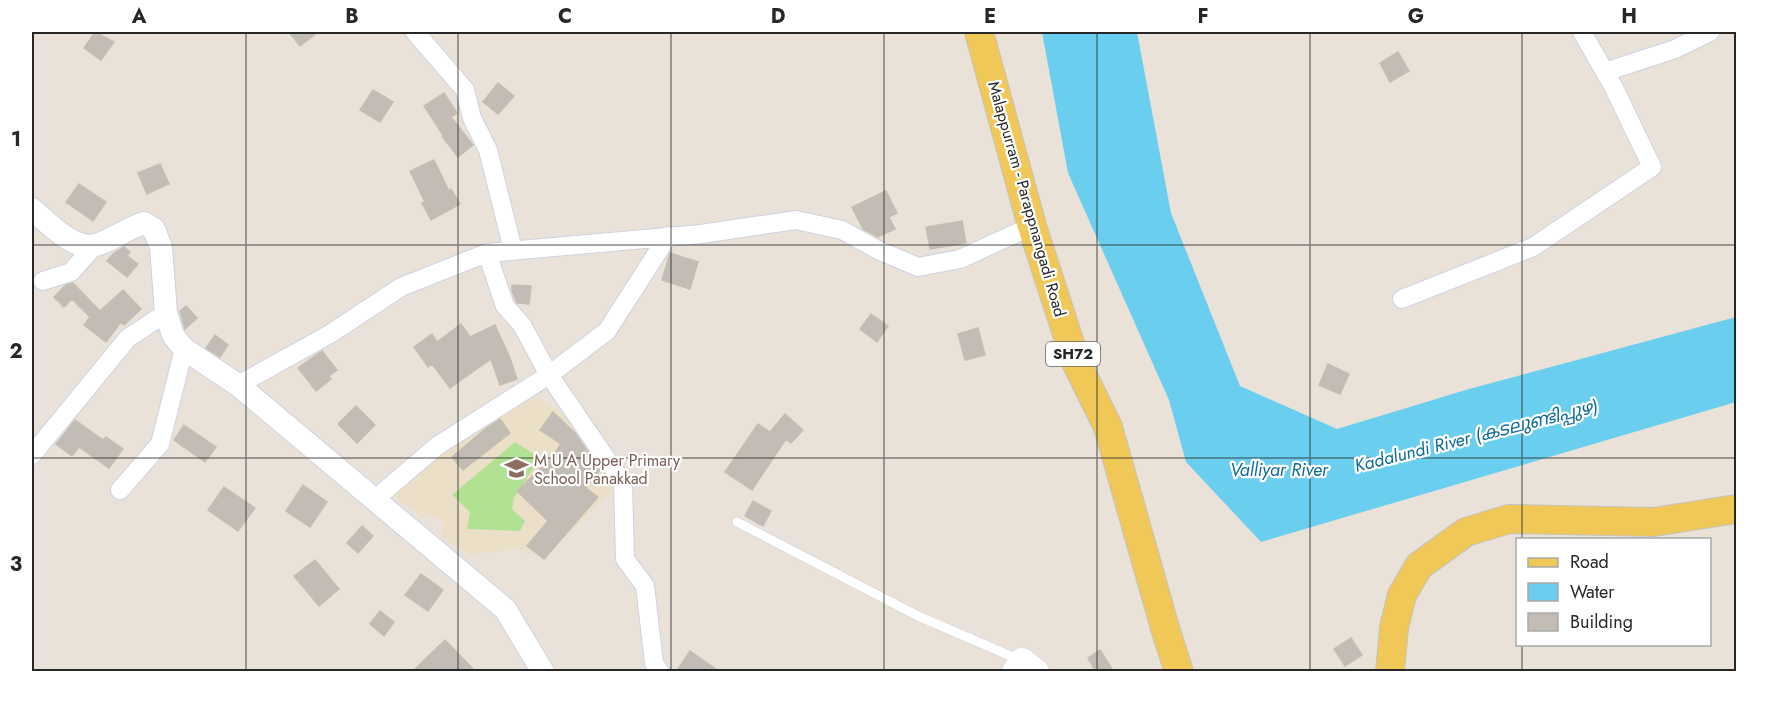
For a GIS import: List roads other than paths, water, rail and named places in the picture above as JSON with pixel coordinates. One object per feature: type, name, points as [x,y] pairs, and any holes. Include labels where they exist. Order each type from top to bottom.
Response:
[{"type":"main road","name":"Malappurram - Parappnangadi Road","points":[[979,32],[1032,226],[1076,362],[1107,427],[1179,672]]},
{"type":"main road","points":[[1390,672],[1394,628],[1402,595],[1419,566],[1466,532],[1509,519],[1654,522],[1737,509]]},
{"type":"street","points":[[414,32],[465,90],[472,118],[488,150],[513,250]]},
{"type":"street","points":[[1401,299],[1533,247],[1652,167],[1605,72],[1582,32]]},
{"type":"street","points":[[1605,72],[1675,49],[1710,32]]},
{"type":"street","points":[[32,209],[77,244],[94,246]]},
{"type":"street","points":[[238,385],[330,334],[401,287],[487,253],[701,234],[795,220],[842,230],[878,250],[918,267],[960,260],[1032,226]]},
{"type":"street","points":[[43,281],[71,272],[94,246],[134,226],[144,223],[154,229],[160,247],[166,313],[173,335],[184,350],[238,385],[505,609],[543,672]]},
{"type":"street","points":[[374,500],[437,446],[549,375],[607,331],[668,236]]},
{"type":"street","points":[[487,253],[505,306],[522,325],[549,375],[623,483],[625,559],[645,586],[654,663],[660,672]]},
{"type":"street","points":[[32,455],[128,339],[166,313]]},
{"type":"street","points":[[120,490],[160,444],[184,350]]},
{"type":"lane","points":[[736,522],[918,616],[1025,668]]},
{"type":"water","name":"Valliyar River","points":[[1042,32],[1137,32],[1171,213],[1240,386],[1337,429],[1469,389],[1736,317],[1736,402],[1261,542],[1186,462],[1169,400],[1068,173]]},
{"type":"place","name":"M U A Upper Primary School Panakkad","points":[[516,469]]},
{"type":"water label","name":"Kadalundi River (കടലുണ്ടിപ്പുഴ)","points":[[1476,436]]}]
